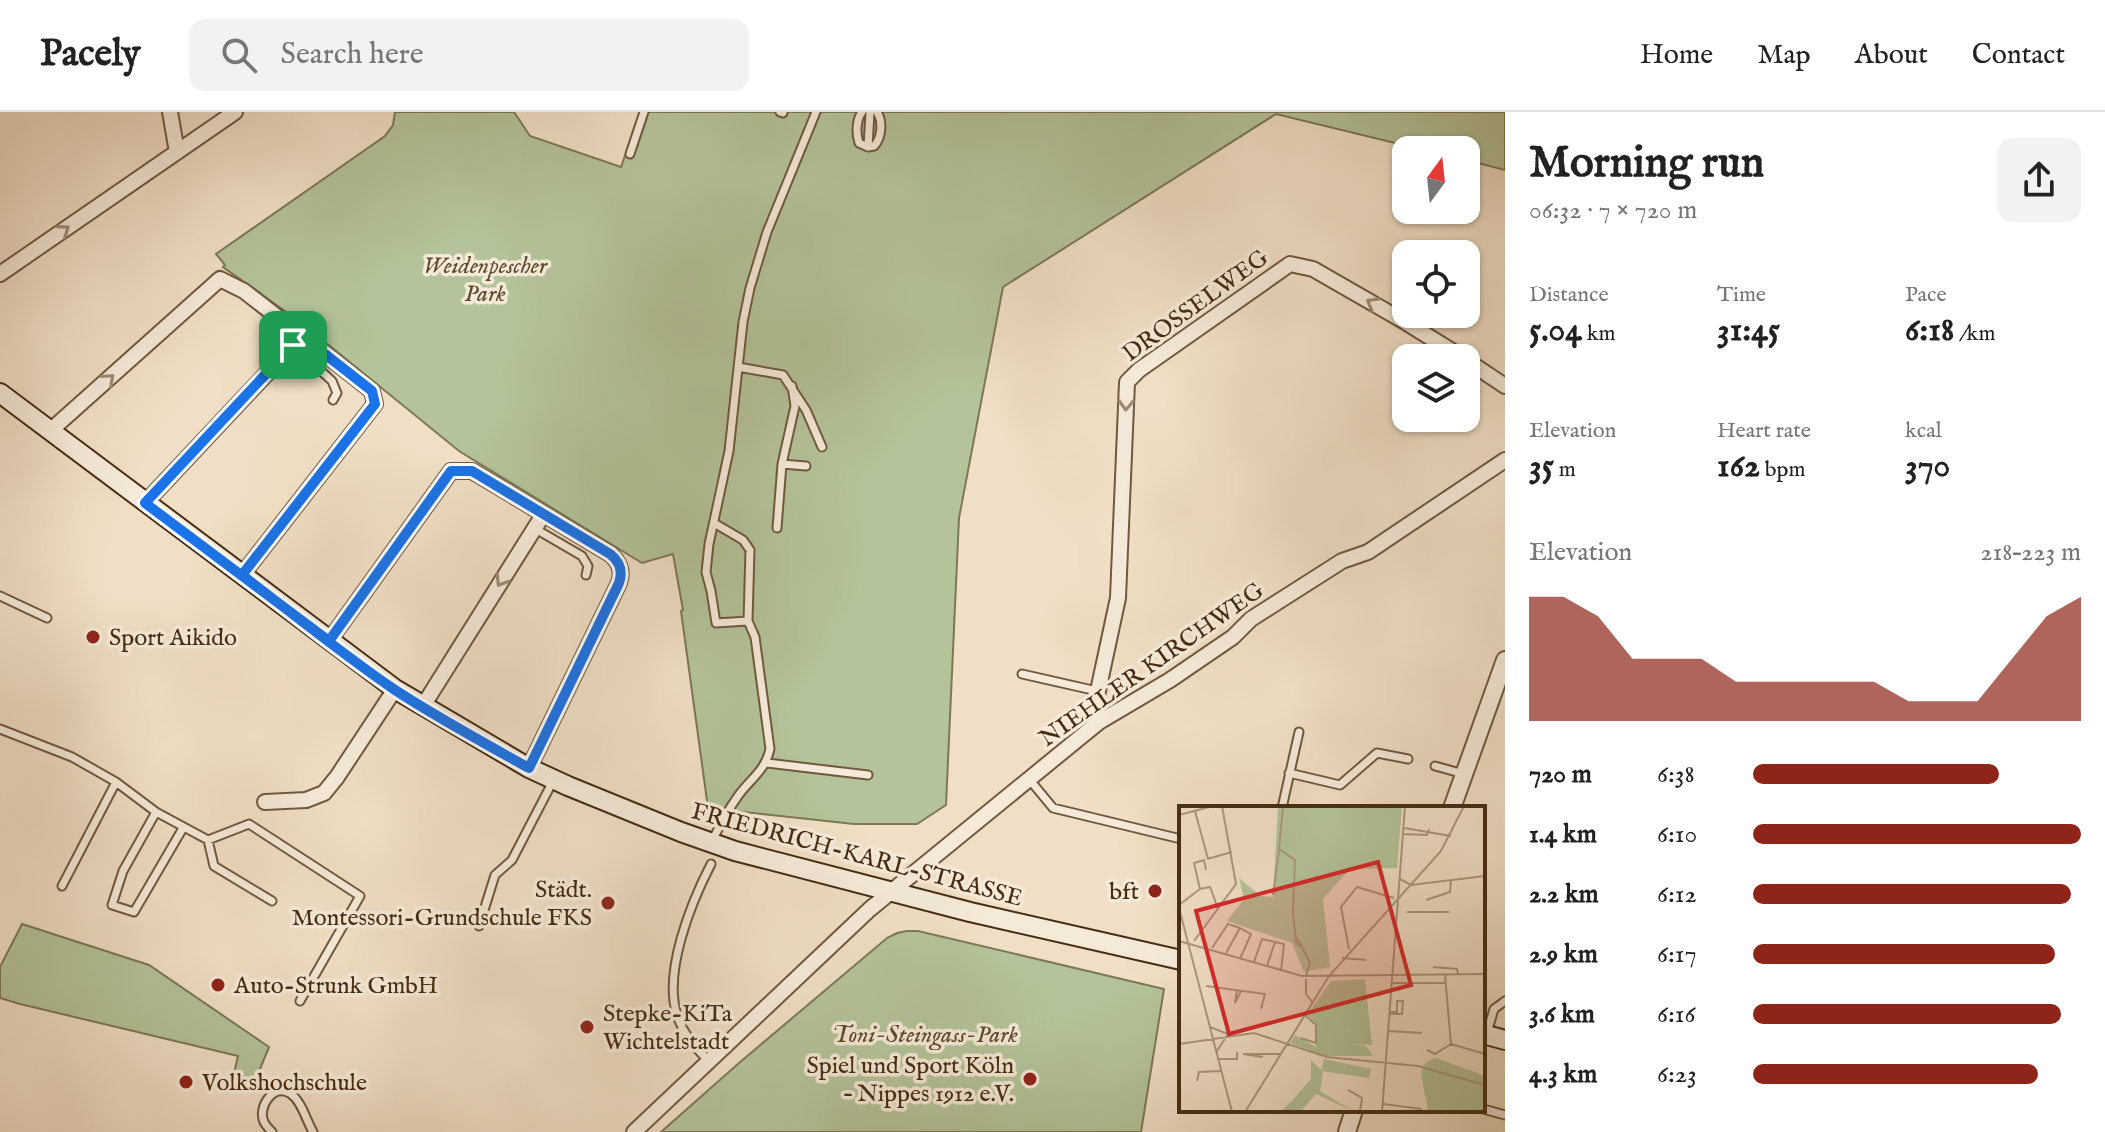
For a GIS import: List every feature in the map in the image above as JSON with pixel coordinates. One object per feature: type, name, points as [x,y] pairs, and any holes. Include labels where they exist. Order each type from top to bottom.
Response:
[{"type":"main road","name":"FRIEDRICH-KARL-STRASSE","points":[[0,393],[395,689],[529,768],[711,843],[970,912],[1179,960]]},
{"type":"main road","points":[[1485,1035],[1505,1040]]},
{"type":"street","points":[[170,112],[177,152]]},
{"type":"street","points":[[0,274],[235,112]]},
{"type":"street","name":"DROSSELWEG","points":[[1099,722],[1095,705],[1097,691],[1118,598],[1127,382],[1139,370],[1290,264],[1313,269],[1440,344]]},
{"type":"street","points":[[50,431],[220,279],[244,291],[297,340],[372,391],[375,404],[242,575]]},
{"type":"street","points":[[145,503],[297,340]]},
{"type":"street","name":"DROSSELWEG","points":[[1480,370],[1505,386]]},
{"type":"street","name":"NIEHLER KIRCHWEG","points":[[634,1132],[890,892],[1099,722],[1170,680],[1233,637],[1251,619],[1342,561],[1368,552],[1505,460]]},
{"type":"street","points":[[329,641],[451,471],[472,471],[538,521],[610,554],[619,565],[621,574],[617,587],[529,768]]},
{"type":"street","points":[[423,706],[538,521]]},
{"type":"street","points":[[1453,806],[1505,660]]},
{"type":"street","points":[[265,802],[306,800],[324,793],[395,689]]},
{"type":"street","points":[[1347,1132],[1353,1112]]},
{"type":"lane","points":[[630,154],[644,112]]},
{"type":"lane","points":[[748,621],[716,623],[706,572],[729,451],[743,322],[750,288],[767,232],[816,112]]},
{"type":"lane","points":[[862,112],[858,119],[858,140],[868,147],[879,140],[881,118],[877,112]]},
{"type":"lane","points":[[868,147],[870,112]]},
{"type":"lane","points":[[297,340],[332,381],[337,393],[333,400]]},
{"type":"lane","points":[[738,367],[783,375],[806,410],[822,447]]},
{"type":"lane","points":[[777,528],[782,464],[795,406],[792,386]]},
{"type":"lane","points":[[782,464],[806,466]]},
{"type":"lane","points":[[538,521],[582,556],[588,566],[586,575]]},
{"type":"lane","points":[[711,843],[726,812],[767,763],[770,749],[755,637],[748,621],[750,550],[743,540],[714,523]]},
{"type":"lane","points":[[0,596],[47,618]]},
{"type":"lane","points":[[1022,674],[1097,691]]},
{"type":"lane","points":[[0,729],[72,757],[116,782],[156,812],[208,840],[249,824],[360,896],[300,1001]]},
{"type":"lane","points":[[1282,806],[1299,732]]},
{"type":"lane","points":[[1289,773],[1340,785],[1377,753],[1408,759]]},
{"type":"lane","points":[[767,763],[868,775]]},
{"type":"lane","points":[[1435,766],[1464,774]]},
{"type":"lane","points":[[479,926],[495,875],[512,860],[554,779]]},
{"type":"lane","points":[[1029,779],[1053,808],[1179,839]]},
{"type":"lane","points":[[62,886],[116,782]]},
{"type":"lane","points":[[156,812],[123,871],[112,905],[134,912],[183,828]]},
{"type":"lane","points":[[208,840],[214,866],[272,901]]},
{"type":"lane","points":[[709,1061],[693,1045],[677,1016],[673,982],[695,899],[711,864]]},
{"type":"lane","points":[[1485,1035],[1494,1009],[1505,1001]]},
{"type":"lane","points":[[272,1132],[264,1123],[261,1112],[266,1099],[273,1093],[283,1091],[299,1103],[313,1132]]},
{"type":"lane","points":[[1485,1110],[1505,1115]]},
{"type":"green space","name":"Weidenpescher Park","points":[[395,112],[514,112],[530,136],[621,167],[640,112],[1505,112],[1505,170],[1480,164],[1480,136],[1392,136],[1392,142],[1276,114],[1003,287],[959,518],[946,805],[917,824],[854,824],[708,808],[673,554],[642,563],[459,451],[303,324],[223,267],[225,265],[216,254],[385,136],[393,125]]},
{"type":"green space","points":[[22,924],[149,965],[269,1047],[251,1091],[231,1085],[238,1056],[0,998],[0,967]]},
{"type":"green space","name":"Toni-Steingass-Park","points":[[907,931],[918,931],[1164,989],[1141,1132],[661,1132],[887,938]]},
{"type":"place","name":"Sport Aikido","points":[[93,637]]},
{"type":"place","name":"bft","points":[[1155,891]]},
{"type":"place","name":"Städt. Montessori-Grundschule FKS","points":[[608,903]]},
{"type":"place","name":"Auto-Strunk GmbH","points":[[218,985]]},
{"type":"place","name":"Stepke-KiTa Wichtelstadt","points":[[587,1027]]},
{"type":"place","name":"Spiel und Sport Köln – Nippes 1912 e.V.","points":[[1030,1079]]},
{"type":"place","name":"Volkshochschule","points":[[186,1082]]},
{"type":"route","points":[[293,345],[145,503],[329,641],[451,471],[472,471],[610,554],[619,565],[619,583],[529,768],[395,689],[329,641],[242,575],[375,404],[372,391],[302,336],[293,345]]}]
